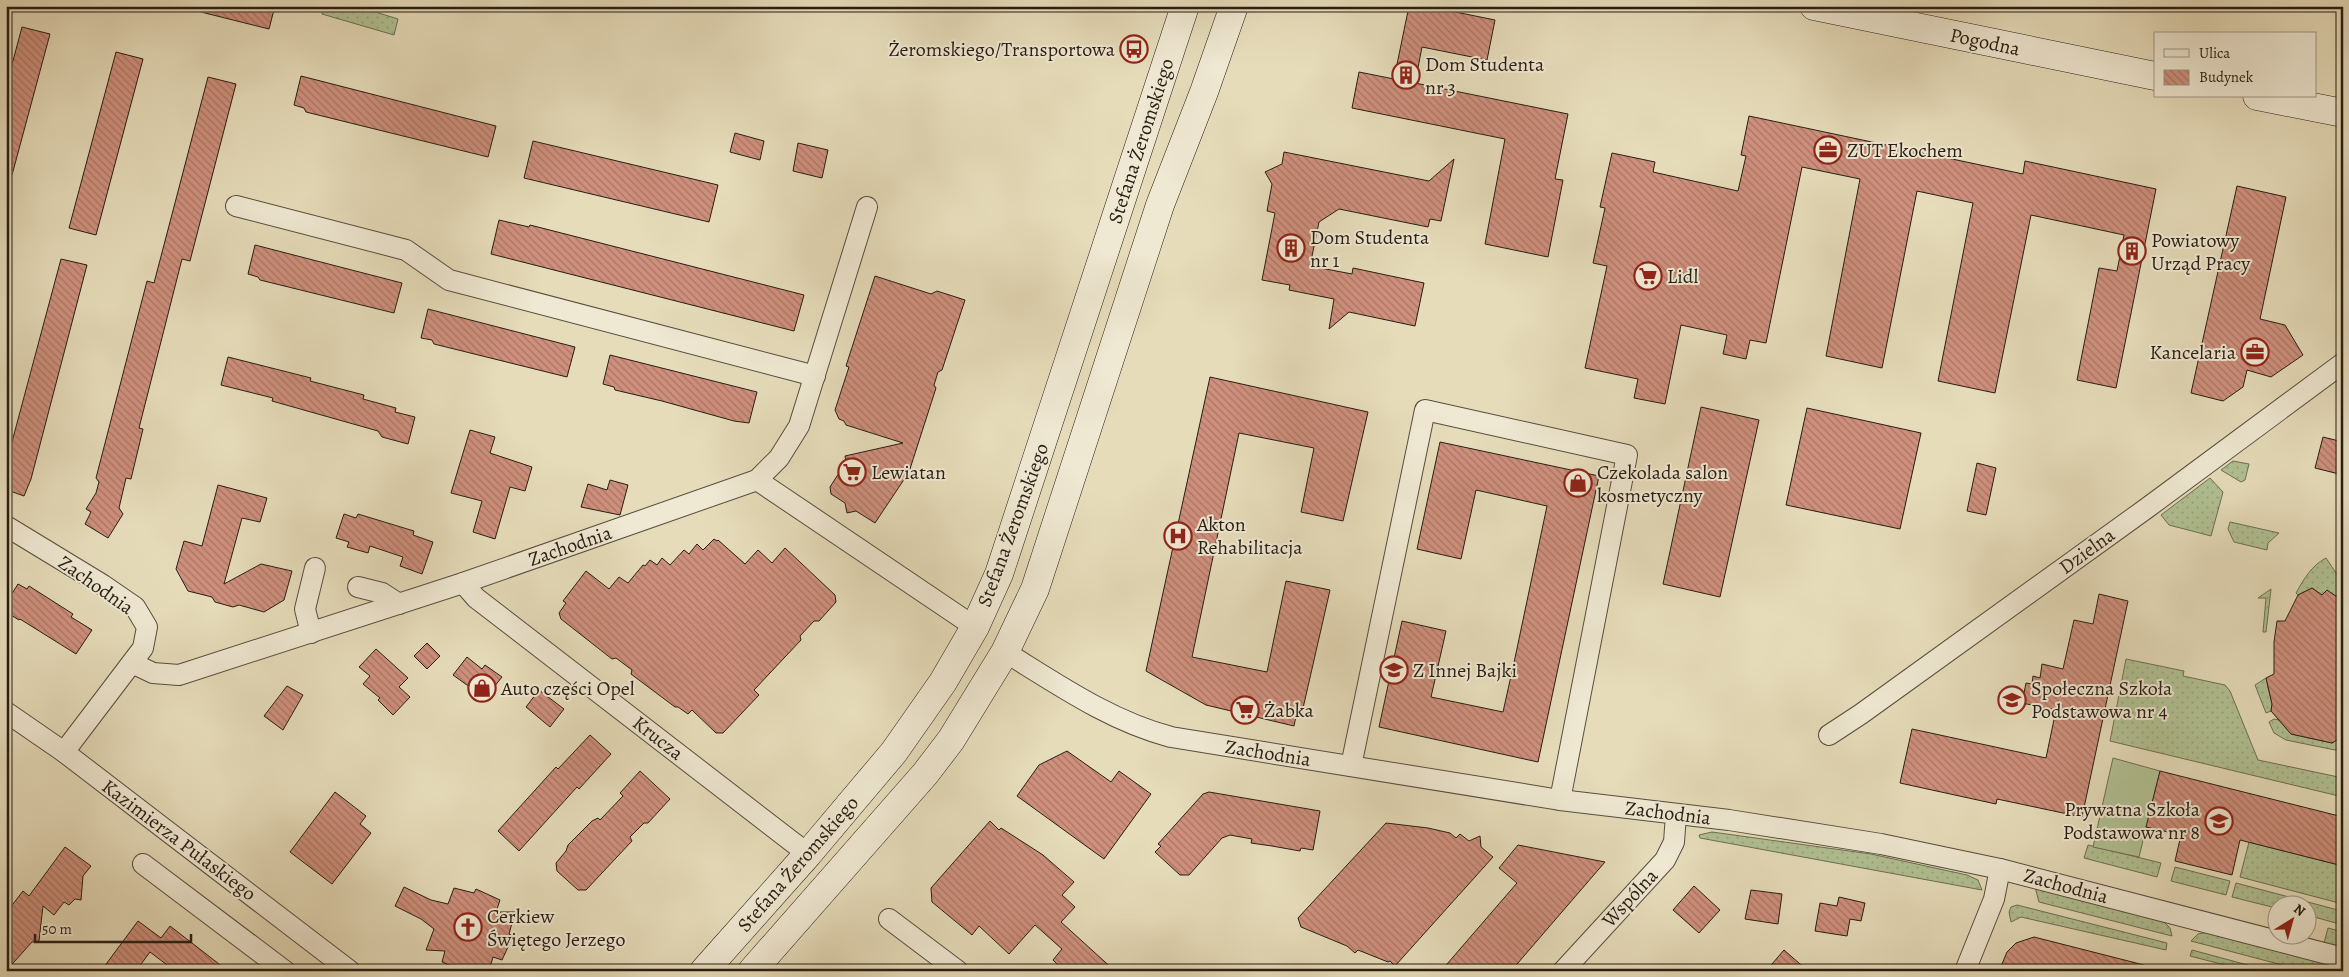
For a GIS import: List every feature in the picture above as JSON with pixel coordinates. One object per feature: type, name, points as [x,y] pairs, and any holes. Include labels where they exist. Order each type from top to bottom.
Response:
[{"type":"main road","name":"Stefana Żeromskiego","points":[[704,971],[808,854],[894,752],[944,682],[975,627],[1006,556],[1185,6]]},
{"type":"main road","name":"Stefana Żeromskiego","points":[[752,971],[925,774],[951,740],[1005,652],[1035,589],[1160,205],[1204,92],[1234,6]]},
{"type":"main road","name":"Pogodna","points":[[1814,6],[2154,76]]},
{"type":"main road","points":[[2266,98],[2343,113]]},
{"type":"main road","points":[[989,598],[990,627],[1005,652]]},
{"type":"street","points":[[236,206],[406,250],[449,280],[815,376]]},
{"type":"street","points":[[867,208],[800,426],[779,458],[757,480],[975,627]]},
{"type":"street","name":"Dzielna","points":[[1829,734],[1861,714],[2147,508],[2343,363]]},
{"type":"street","points":[[1351,766],[1425,410],[1627,455],[1560,800]]},
{"type":"street","name":"Zachodnia","points":[[132,663],[153,673],[179,675],[463,583],[757,480]]},
{"type":"street","name":"Zachodnia","points":[[6,526],[102,585],[135,608],[147,627],[143,648],[64,752]]},
{"type":"street","points":[[311,632],[305,609],[315,568]]},
{"type":"street","name":"Krucza","points":[[463,583],[476,598],[808,854]]},
{"type":"street","points":[[358,587],[382,593],[399,604]]},
{"type":"street","name":"Zachodnia","points":[[1005,652],[1105,711],[1144,730],[1170,737],[1426,780],[1560,800],[1729,820],[1881,844],[2000,869],[2343,958]]},
{"type":"street","name":"Kazimierza Pułaskiego","points":[[6,712],[64,752],[350,971]]},
{"type":"street","name":"Wspólna","points":[[1563,971],[1664,860],[1674,842],[1676,815]]},
{"type":"street","points":[[143,864],[285,971]]},
{"type":"street","points":[[1965,971],[1994,899],[2000,869]]},
{"type":"street","points":[[889,919],[958,971]]},
{"type":"green space","points":[[324,6],[356,6],[398,19],[394,35],[322,14]]},
{"type":"green space","points":[[2233,461],[2249,464],[2245,480],[2241,482],[2221,470]]},
{"type":"green space","points":[[2210,478],[2223,492],[2211,536],[2169,525],[2161,515]]},
{"type":"green space","points":[[2230,522],[2279,533],[2268,543],[2267,550],[2234,542],[2228,529]]},
{"type":"green space","points":[[2326,558],[2342,582],[2339,594],[2335,596],[2327,590],[2322,595],[2312,588],[2298,595],[2296,593],[2308,573]]},
{"type":"green space","points":[[2271,589],[2266,632],[2263,632],[2266,598],[2258,598]]},
{"type":"green space","points":[[2126,659],[2184,671],[2183,676],[2225,685],[2230,691],[2258,760],[2343,778],[2343,797],[2110,741]]},
{"type":"green space","points":[[2266,678],[2272,704],[2271,711],[2266,713],[2255,685]]},
{"type":"green space","points":[[2274,719],[2279,720],[2291,734],[2332,743],[2343,736],[2343,747],[2335,750],[2286,740],[2274,733],[2269,722]]},
{"type":"green space","points":[[2113,758],[2160,771],[2139,857],[2093,847]]},
{"type":"green space","points":[[1712,832],[1871,854],[1967,875],[1978,880],[1982,890],[1700,838],[1699,835]]},
{"type":"green space","points":[[2249,842],[2343,866],[2343,889],[2339,903],[2316,897],[2316,894],[2305,894],[2240,877]]},
{"type":"green space","points":[[2088,845],[2161,863],[2157,877],[2084,858]]},
{"type":"green space","points":[[2175,867],[2230,881],[2226,895],[2171,881]]},
{"type":"green space","points":[[2236,883],[2278,894],[2266,894],[2266,906],[2232,897]]},
{"type":"green space","points":[[2035,887],[2163,921],[2170,928],[2172,936],[2039,902]]},
{"type":"green space","points":[[2316,904],[2338,910],[2343,907],[2343,925],[2316,918]]},
{"type":"green space","points":[[2017,905],[2167,943],[2166,950],[2021,917],[2011,922],[2009,912],[2011,907]]},
{"type":"green space","points":[[2328,928],[2343,932],[2343,948],[2324,943]]},
{"type":"green space","points":[[2208,932],[2343,967],[2343,969],[2305,971],[2191,941],[2198,934]]},
{"type":"green space","points":[[2192,950],[2270,971],[2248,971],[2190,956]]},
{"type":"building","points":[[202,6],[275,6],[269,29],[201,12]]},
{"type":"building","name":"Dom Studenta nr 3","points":[[1409,6],[1426,6],[1495,20],[1487,60],[1422,47],[1415,83],[1568,114],[1555,179],[1563,180],[1548,257],[1485,244],[1505,139],[1352,108],[1359,72],[1394,79]]},
{"type":"building","points":[[22,27],[50,34],[12,175],[6,174],[6,87]]},
{"type":"building","points":[[116,52],[143,59],[96,235],[69,228]]},
{"type":"building","points":[[301,76],[496,126],[488,157],[306,112],[304,108],[294,105]]},
{"type":"building","points":[[208,77],[236,84],[190,261],[182,259],[139,428],[143,429],[131,479],[126,478],[119,508],[123,514],[108,538],[85,524],[91,512],[86,509],[96,493],[99,482],[96,478],[147,281],[154,283]]},
{"type":"building","points":[[1749,116],[2023,174],[2025,161],[2156,189],[2116,388],[2077,380],[2099,268],[2117,271],[2124,235],[2031,215],[1995,393],[1938,381],[1973,203],[1917,191],[1882,368],[1826,356],[1860,179],[1802,167],[1766,343],[1750,340],[1746,359],[1723,354],[1727,335],[1681,325],[1665,404],[1634,398],[1638,379],[1585,368],[1607,266],[1593,263],[1605,208],[1600,207],[1612,153],[1655,162],[1653,172],[1738,191],[1746,156],[1741,155]]},
{"type":"building","points":[[735,133],[764,141],[760,160],[730,152]]},
{"type":"building","points":[[533,141],[718,185],[709,222],[524,178]]},
{"type":"building","points":[[798,143],[828,150],[822,178],[793,171]]},
{"type":"building","name":"Dom Studenta nr 1","points":[[1284,152],[1429,181],[1454,159],[1441,221],[1430,219],[1428,227],[1339,209],[1319,222],[1310,266],[1352,274],[1353,268],[1424,283],[1415,326],[1349,312],[1329,329],[1334,299],[1289,290],[1290,285],[1262,280],[1275,213],[1267,211],[1272,184],[1265,172],[1282,164]]},
{"type":"building","points":[[2237,186],[2286,197],[2260,319],[2285,325],[2303,355],[2271,377],[2247,370],[2243,387],[2223,401],[2191,393]]},
{"type":"building","points":[[499,220],[529,227],[530,225],[804,295],[794,331],[491,254]]},
{"type":"building","points":[[255,245],[402,283],[394,313],[260,280],[258,277],[248,274]]},
{"type":"building","points":[[61,259],[87,265],[31,479],[24,496],[10,491],[6,487],[6,452],[9,453]]},
{"type":"building","points":[[875,276],[931,294],[937,291],[965,300],[942,370],[938,372],[934,385],[936,388],[909,472],[875,523],[856,511],[847,513],[845,503],[831,494],[830,487],[846,462],[845,456],[903,443],[846,425],[844,421],[839,419],[835,410],[849,367],[846,366]]},
{"type":"building","points":[[428,309],[575,347],[567,377],[434,344],[432,340],[421,338]]},
{"type":"building","points":[[610,355],[757,392],[749,423],[734,421],[615,390],[614,387],[603,384]]},
{"type":"building","points":[[228,357],[311,378],[310,381],[364,395],[363,399],[396,408],[395,412],[415,417],[408,444],[382,437],[378,431],[272,401],[273,398],[221,385]]},
{"type":"building","points":[[1210,377],[1368,412],[1343,521],[1301,512],[1314,448],[1239,433],[1192,657],[1267,672],[1286,581],[1330,590],[1301,717],[1296,716],[1294,726],[1206,705],[1146,671]]},
{"type":"building","points":[[1701,407],[1759,420],[1720,597],[1663,584]]},
{"type":"building","points":[[1807,408],[1921,433],[1900,529],[1786,505]]},
{"type":"building","points":[[470,430],[495,437],[490,453],[532,467],[525,491],[510,487],[495,539],[473,532],[482,501],[451,493]]},
{"type":"building","points":[[2323,437],[2343,442],[2343,475],[2315,468]]},
{"type":"building","points":[[1440,442],[1599,476],[1538,762],[1379,727],[1402,621],[1446,631],[1431,697],[1503,712],[1515,658],[1547,506],[1476,490],[1461,559],[1417,549]]},
{"type":"building","points":[[1977,463],[1996,468],[1986,515],[1967,511]]},
{"type":"building","points":[[610,480],[628,485],[620,515],[581,507],[588,484],[607,490]]},
{"type":"building","points":[[218,485],[267,498],[260,522],[242,518],[224,584],[261,564],[292,571],[284,600],[264,612],[239,605],[233,607],[215,602],[212,597],[188,591],[176,569],[184,541],[202,546]]},
{"type":"building","points":[[344,514],[356,518],[358,514],[414,531],[413,535],[433,542],[422,574],[400,566],[403,557],[370,546],[368,553],[347,547],[349,542],[336,538]]},
{"type":"building","points":[[714,539],[718,540],[745,564],[758,550],[772,563],[785,548],[835,595],[836,602],[819,621],[814,621],[800,636],[801,640],[754,690],[759,695],[723,733],[716,733],[692,710],[688,714],[675,707],[631,674],[632,670],[616,658],[612,659],[561,619],[559,613],[566,603],[563,601],[586,571],[609,589],[619,577],[628,583],[643,565],[645,566],[650,560],[657,565],[662,558],[670,565],[684,550],[689,554],[697,544],[703,550]]},
{"type":"building","points":[[18,584],[27,589],[29,586],[73,614],[71,617],[92,630],[76,654],[6,612],[6,603]]},
{"type":"building","points":[[2312,588],[2322,595],[2327,590],[2343,601],[2343,736],[2332,743],[2291,734],[2271,711],[2272,704],[2266,678],[2274,674],[2274,642],[2277,621],[2285,621],[2298,595]]},
{"type":"building","points":[[2099,594],[2128,601],[2082,817],[1997,799],[1996,804],[1900,783],[1912,729],[2046,758],[2056,710],[2022,703],[2026,683],[2032,684],[2033,676],[2040,678],[2042,664],[2063,669],[2074,620],[2093,624]]},
{"type":"building","points":[[427,643],[440,656],[427,669],[414,656]]},
{"type":"building","points":[[376,649],[408,678],[399,687],[410,697],[393,715],[378,700],[380,698],[363,684],[370,676],[359,667]]},
{"type":"building","name":"Auto części Opel","points":[[467,657],[482,669],[485,665],[502,677],[485,698],[453,675]]},
{"type":"building","points":[[287,686],[303,695],[283,730],[264,716]]},
{"type":"building","points":[[539,690],[564,709],[550,727],[526,707]]},
{"type":"building","points":[[590,735],[611,754],[579,789],[577,787],[519,851],[498,831],[556,767],[558,769]]},
{"type":"building","points":[[1067,751],[1111,782],[1119,771],[1151,794],[1104,859],[1017,796],[1039,765]]},
{"type":"building","points":[[640,771],[670,799],[648,823],[644,823],[630,837],[632,841],[586,890],[578,890],[557,871],[556,863],[566,851],[568,845],[592,821],[598,818],[600,820],[623,796],[620,793]]},
{"type":"building","points":[[2160,771],[2343,817],[2343,866],[2240,840],[2232,875],[2175,861],[2181,835],[2146,827]]},
{"type":"building","points":[[335,792],[366,816],[360,824],[371,833],[332,884],[290,852]]},
{"type":"building","points":[[1209,792],[1320,811],[1313,850],[1301,848],[1300,851],[1251,843],[1252,839],[1230,835],[1222,838],[1189,875],[1180,875],[1155,852],[1161,846],[1158,844],[1203,794]]},
{"type":"building","points":[[990,821],[999,830],[1001,828],[1043,855],[1074,882],[1062,895],[1075,907],[1061,922],[1115,971],[1064,971],[1053,960],[1062,949],[1035,925],[1009,954],[979,926],[972,935],[932,902],[931,888]]},
{"type":"building","points":[[1386,823],[1428,828],[1450,833],[1456,838],[1460,834],[1469,841],[1480,836],[1481,847],[1493,857],[1395,966],[1390,961],[1388,962],[1358,950],[1355,953],[1347,946],[1301,927],[1298,918]]},
{"type":"building","points":[[1518,845],[1605,862],[1511,971],[1441,971],[1517,883],[1499,868]]},
{"type":"building","points":[[65,847],[91,866],[83,876],[81,900],[75,899],[69,905],[64,902],[54,915],[43,906],[39,941],[32,942],[6,971],[6,913],[23,891],[29,896]]},
{"type":"building","points":[[1694,886],[1720,910],[1699,933],[1673,910]]},
{"type":"building","name":"Cerkiew Świętego Jerzego","points":[[404,887],[431,900],[448,904],[454,888],[474,893],[476,889],[500,900],[496,912],[515,912],[509,934],[513,936],[502,960],[493,957],[489,971],[463,971],[442,962],[445,951],[426,950],[434,929],[421,919],[395,906]]},
{"type":"building","points":[[1751,890],[1782,894],[1778,924],[1745,919]]},
{"type":"building","points":[[1839,897],[1865,903],[1861,921],[1850,919],[1847,936],[1815,931],[1820,903],[1837,906]]},
{"type":"building","points":[[138,921],[161,938],[170,926],[228,971],[175,971],[150,952],[136,971],[101,971]]},
{"type":"building","points":[[2034,937],[2144,965],[2143,971],[1999,971],[2007,952],[2016,943]]},
{"type":"building","points":[[1784,950],[1808,971],[1766,971]]},
{"type":"place","name":"Żeromskiego/Transportowa","points":[[1134,49]]},
{"type":"place","name":"Dom Studenta nr 3","points":[[1406,75]]},
{"type":"place","name":"ZUT Ekochem","points":[[1828,150]]},
{"type":"place","name":"Dom Studenta nr 1","points":[[1291,248]]},
{"type":"place","name":"Powiatowy Urząd Pracy","points":[[2132,251]]},
{"type":"place","name":"Lidl","points":[[1648,276]]},
{"type":"place","name":"Kancelaria","points":[[2255,352]]},
{"type":"place","name":"Lewiatan","points":[[852,472]]},
{"type":"place","name":"Czekolada salon kosmetyczny","points":[[1578,483]]},
{"type":"place","name":"Akton Rehabilitacja","points":[[1178,536]]},
{"type":"place","name":"Z Innej Bajki","points":[[1394,670]]},
{"type":"place","name":"Auto części Opel","points":[[482,688]]},
{"type":"place","name":"Społeczna Szkoła Podstawowa nr 4","points":[[2012,700]]},
{"type":"place","name":"Żabka","points":[[1245,710]]},
{"type":"place","name":"Prywatna Szkoła Podstawowa nr 8","points":[[2219,821]]},
{"type":"place","name":"Cerkiew Świętego Jerzego","points":[[468,927]]}]
